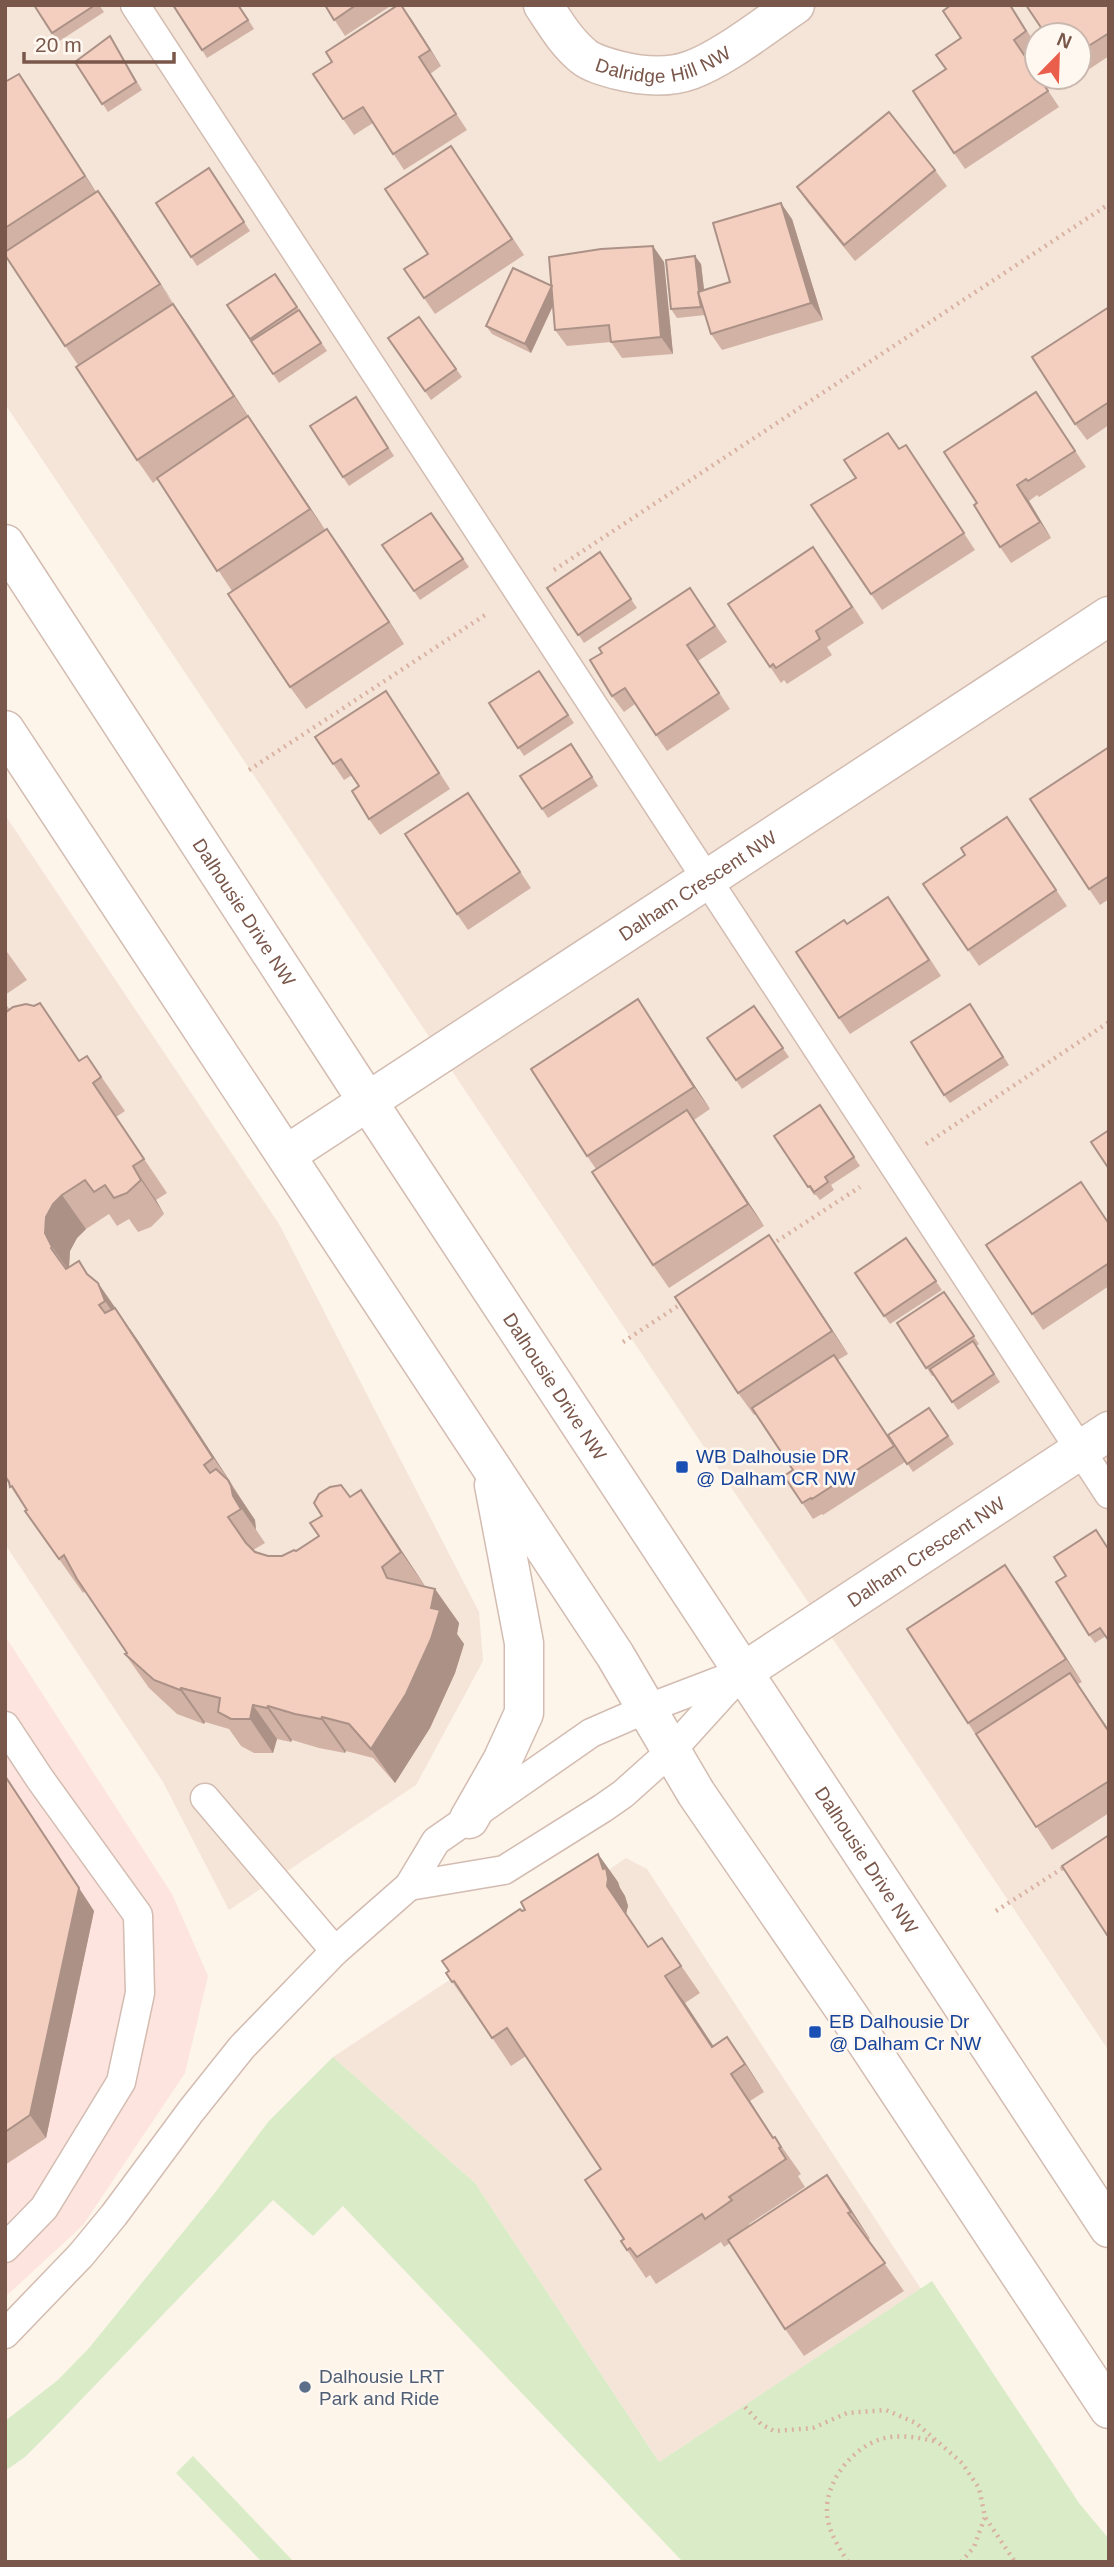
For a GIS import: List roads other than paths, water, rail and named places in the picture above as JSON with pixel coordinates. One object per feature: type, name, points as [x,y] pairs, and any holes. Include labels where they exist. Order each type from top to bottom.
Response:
[{"type":"street","name":"Dalridge Hill NW","points":[[543,5],[584,57],[609,68],[637,75],[662,76],[690,71],[720,55],[795,5]]},
{"type":"street","name":"Dalhousie Drive NW","points":[[5,544],[368,1102],[1109,2228]]},
{"type":"street","name":"Dalham Crescent NW","points":[[286,1156],[1109,616]]},
{"type":"street","points":[[5,730],[615,1655],[696,1793],[849,2016],[1109,2409]]},
{"type":"street","name":"Dalham Crescent NW","points":[[743,1672],[1094,1440]]},
{"type":"street","points":[[469,1819],[502,1761],[524,1713],[524,1643],[490,1466]]},
{"type":"lane","points":[[135,5],[707,880],[1094,1440],[1109,1494]]},
{"type":"lane","points":[[5,2334],[64,2273],[114,2215],[191,2111],[243,2047],[335,1951],[409,1886],[436,1841],[591,1733],[743,1672]]},
{"type":"lane","points":[[409,1886],[504,1870],[623,1794],[671,1751],[743,1672]]},
{"type":"lane","points":[[5,1726],[138,1915],[140,1993],[121,2082],[44,2208],[5,2248]]},
{"type":"lane","points":[[205,1798],[335,1951]]},
{"type":"place","name":"WB Dalhousie DR @ Dalham CR NW","points":[[682,1467]]},
{"type":"place","name":"EB Dalhousie Dr @ Dalham Cr NW","points":[[815,2032]]},
{"type":"place","name":"Dalhousie LRT Park and Ride","points":[[305,2387]]}]
